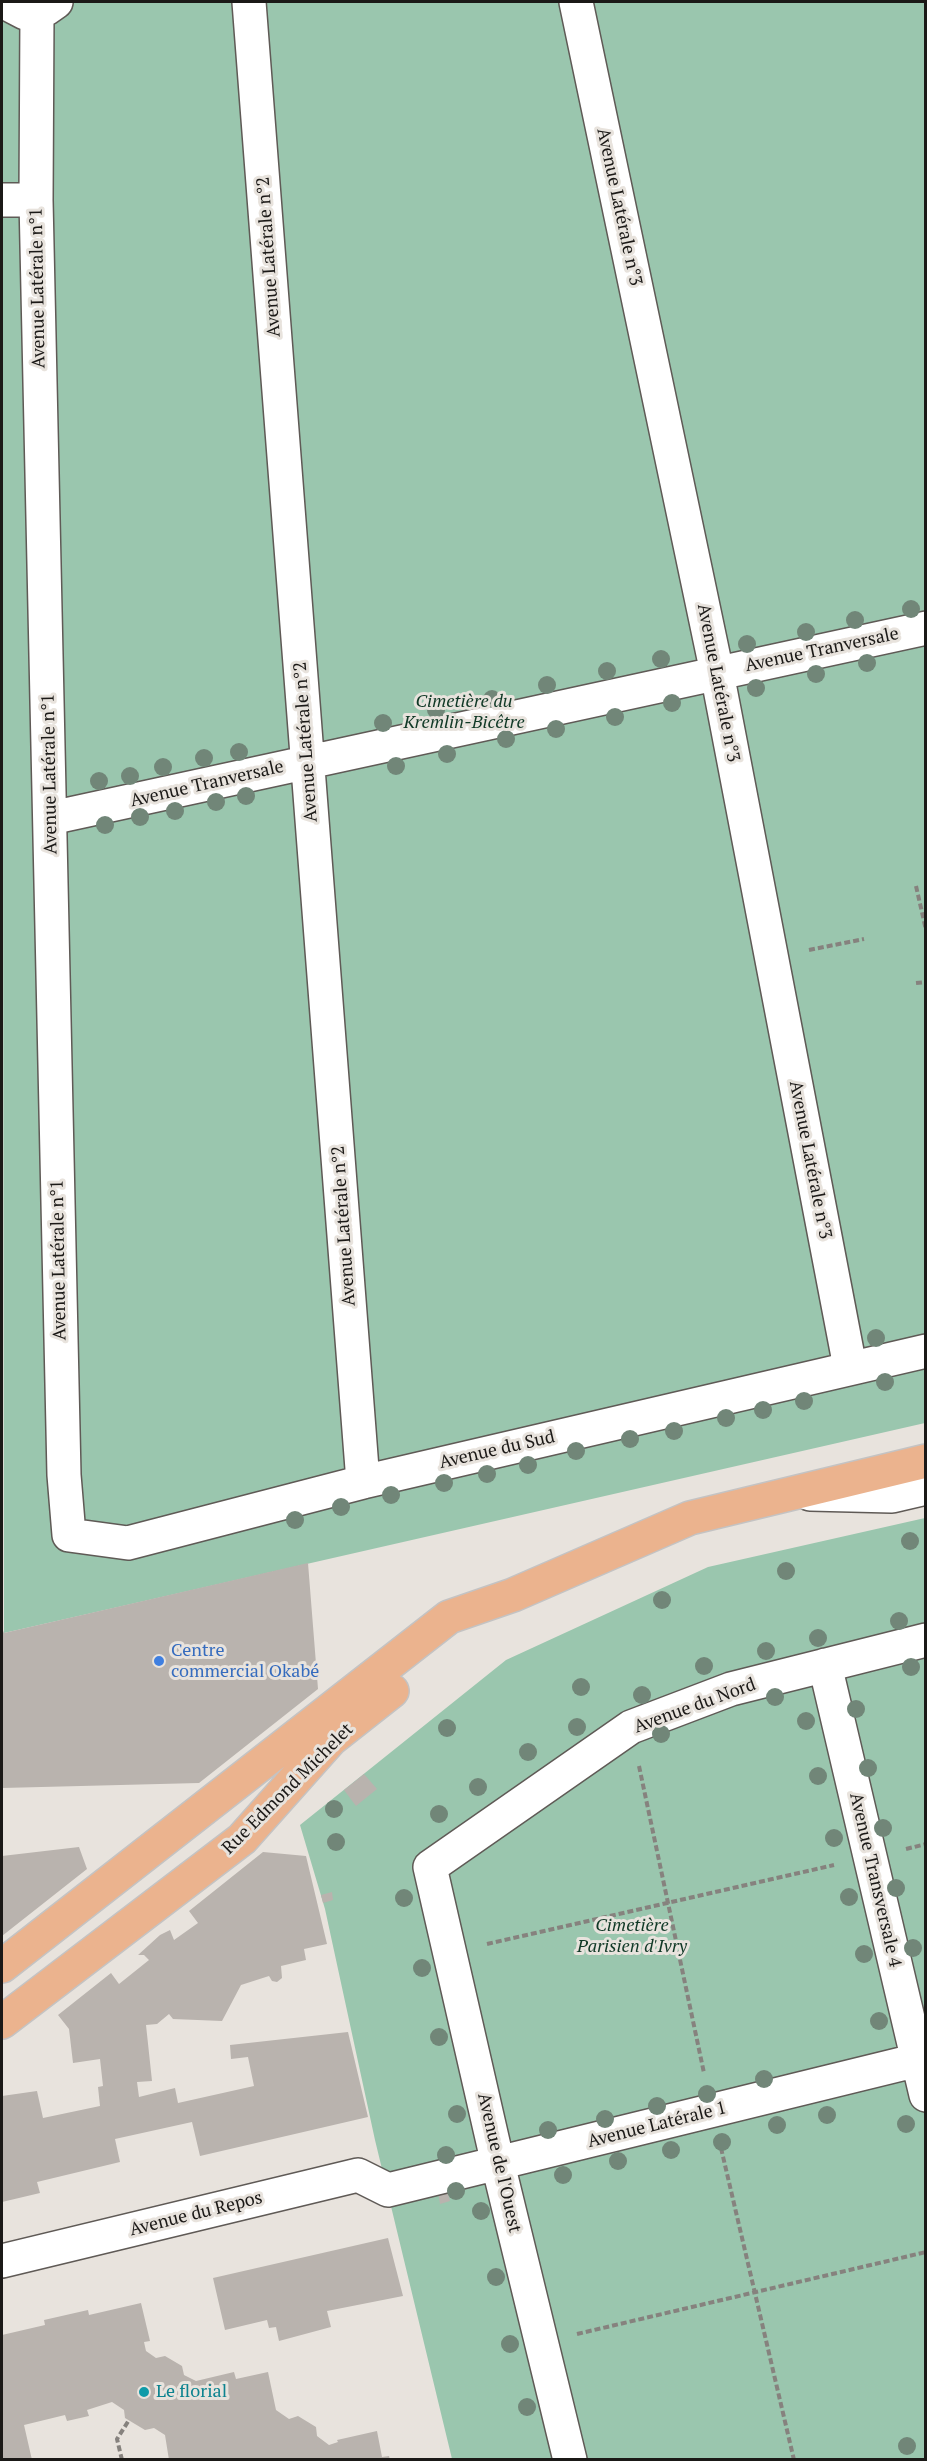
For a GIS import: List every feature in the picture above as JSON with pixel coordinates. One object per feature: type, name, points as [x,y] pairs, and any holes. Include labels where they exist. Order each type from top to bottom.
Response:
[{"type":"main road","name":"Rue Edmond Michelet","points":[[2,1966],[449,1617],[513,1594],[690,1518],[926,1461]]},
{"type":"main road","name":"Rue Edmond Michelet","points":[[2,2022],[227,1852],[242,1839],[331,1739],[513,1594]]},
{"type":"street","points":[[4,2],[25,13],[46,7]]},
{"type":"street","name":"Avenue Latérale n°2","points":[[249,2],[363,1482]]},
{"type":"street","name":"Avenue Latérale n°3","points":[[576,2],[717,673],[850,1367]]},
{"type":"street","name":"Avenue Latérale n°1","points":[[46,7],[36,200],[64,1475],[69,1535]]},
{"type":"street","points":[[2,200],[36,200]]},
{"type":"street","name":"Avenue Tranversale","points":[[51,818],[926,628]]},
{"type":"street","name":"Avenue du Sud","points":[[69,1535],[128,1543],[363,1482],[926,1351]]},
{"type":"street","points":[[784,1494],[892,1496],[926,1488]]},
{"type":"street","name":"Avenue du Nord","points":[[430,1867],[631,1727],[731,1689],[926,1640]]},
{"type":"street","name":"Avenue Transversale 4","points":[[825,1665],[921,2059],[926,2095]]},
{"type":"street","name":"Avenue de l'Ouest","points":[[430,1867],[498,2164],[570,2460]]},
{"type":"street","name":"Avenue Latérale 1","points":[[388,2190],[921,2059]]},
{"type":"street","name":"Avenue du Repos","points":[[2,2261],[358,2175],[388,2190]]},
{"type":"path","points":[[916,886],[926,930]]},
{"type":"path","points":[[771,957],[864,939]]},
{"type":"path","points":[[916,983],[926,982]]},
{"type":"path","points":[[450,1953],[926,1844]]},
{"type":"path","points":[[542,2342],[926,2252]]},
{"type":"path","points":[[122,2460],[117,2439],[129,2420]]},
{"type":"green space","name":"Cimetière du Kremlin-Bicêtre","points":[[2,2],[925,2],[925,1423],[4,1633]]},
{"type":"green space","name":"Cimetière Parisien d'Ivry","points":[[925,1518],[925,2459],[452,2459],[375,2140],[325,1909],[300,1825],[506,1660],[708,1567]]},
{"type":"building","name":"Centre commercial Okabé","points":[[308,1563],[318,1689],[199,1783],[2,1788],[2,1628],[4,1633]]},
{"type":"building","points":[[364,1774],[377,1789],[356,1806],[344,1790]]},
{"type":"building","points":[[79,1847],[87,1869],[2,1936],[2,1856]]},
{"type":"building","points":[[263,1852],[306,1856],[327,1944],[304,1949],[306,1960],[281,1966],[282,1978],[277,1982],[272,1981],[269,1976],[241,1985],[222,2021],[173,2019],[169,2014],[157,2024],[146,2025],[152,2081],[137,2082],[139,2097],[175,2088],[178,2103],[254,2086],[248,2057],[231,2059],[230,2045],[348,2032],[368,2117],[200,2156],[192,2122],[115,2139],[120,2162],[37,2182],[40,2193],[2,2202],[2,2096],[37,2091],[43,2118],[100,2106],[98,2087],[103,2086],[100,2059],[73,2063],[69,2029],[58,2015],[111,1973],[119,1984],[149,1960],[144,1955],[138,1955],[160,1935],[170,1930],[174,1940],[198,1923],[189,1911]]},
{"type":"building","points":[[332,1892],[333,1900],[323,1903],[321,1895]]},
{"type":"building","points":[[447,2189],[450,2201],[440,2204],[438,2192]]},
{"type":"building","points":[[388,2238],[403,2296],[327,2311],[331,2327],[279,2341],[276,2327],[269,2328],[267,2320],[225,2330],[213,2278]]},
{"type":"building","name":"Le florial","points":[[141,2303],[150,2341],[144,2342],[146,2351],[156,2358],[165,2356],[182,2366],[184,2375],[196,2381],[234,2372],[236,2379],[268,2372],[276,2410],[289,2419],[298,2416],[316,2427],[317,2436],[329,2445],[338,2442],[337,2440],[377,2431],[382,2457],[389,2456],[390,2460],[169,2460],[165,2435],[154,2428],[145,2430],[125,2418],[124,2410],[112,2402],[87,2410],[89,2416],[67,2421],[65,2415],[24,2425],[32,2460],[2,2460],[2,2335],[45,2325],[44,2320],[88,2310],[89,2315]]},
{"type":"place","name":"Centre commercial Okabé","points":[[159,1661]]},
{"type":"place","name":"Le florial","points":[[144,2392]]}]
